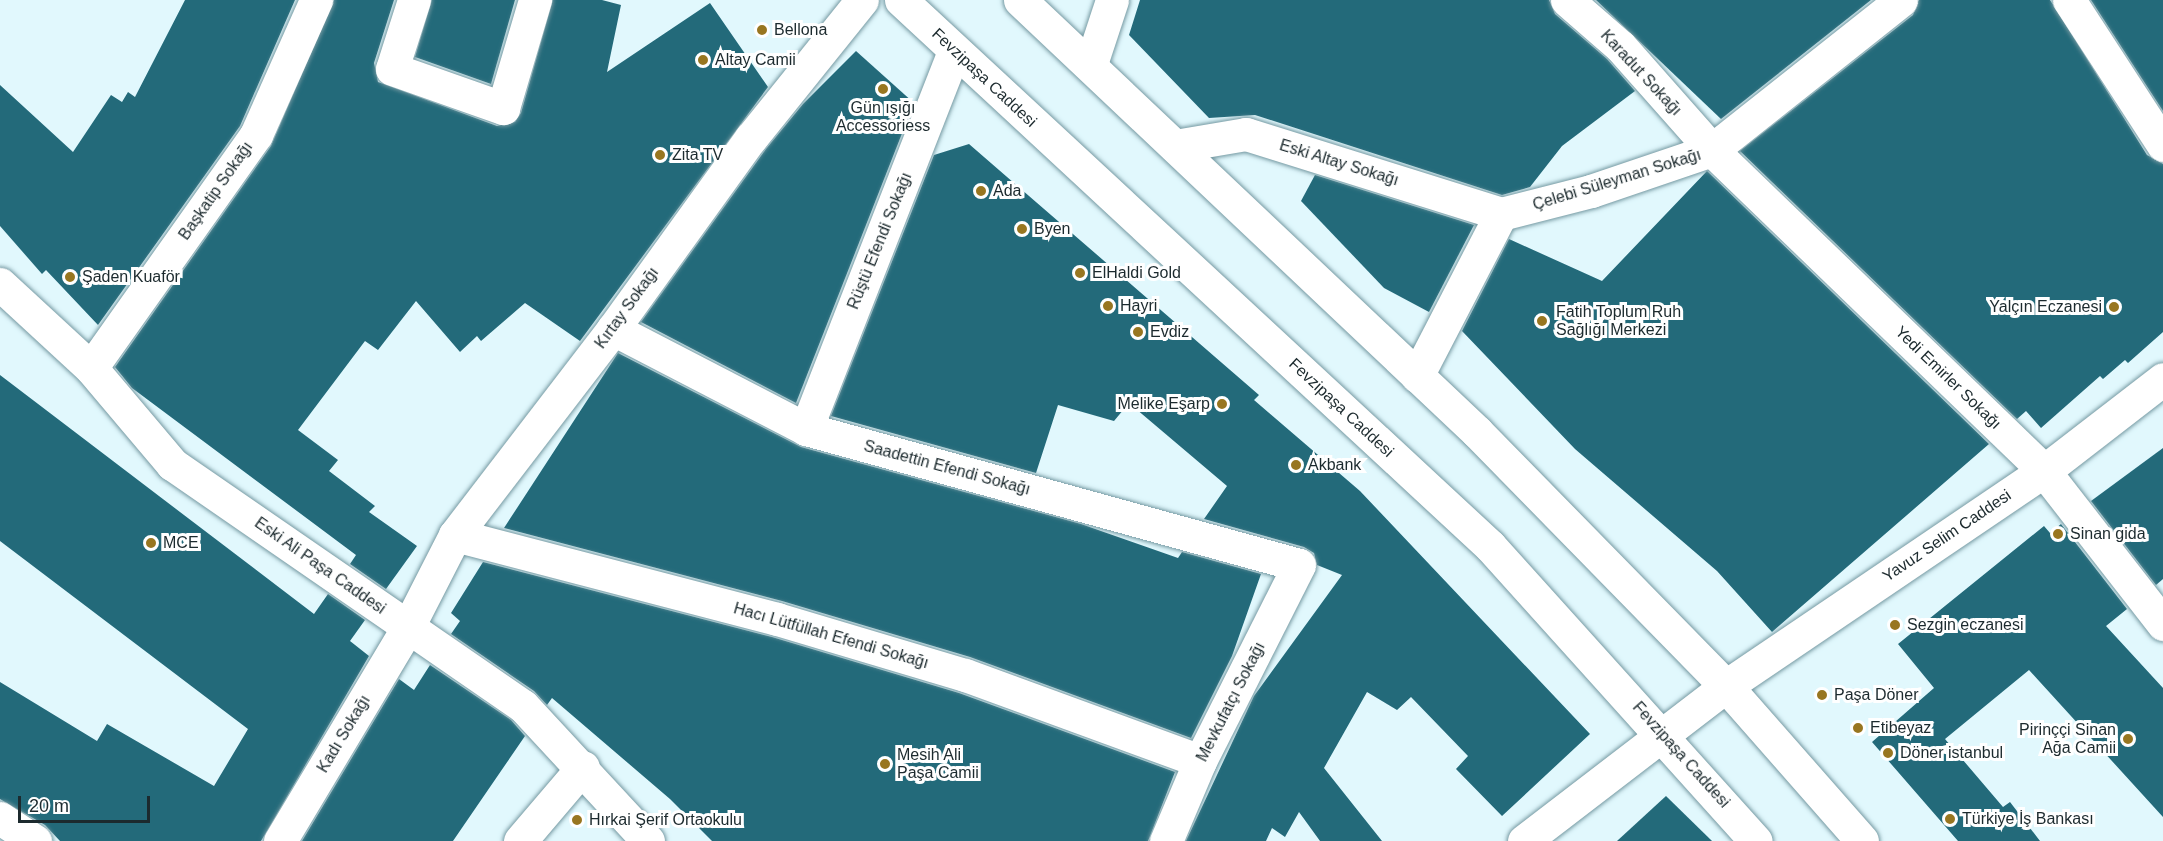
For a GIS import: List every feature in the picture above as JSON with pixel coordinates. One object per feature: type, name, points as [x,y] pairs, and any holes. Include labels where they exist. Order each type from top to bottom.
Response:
[{"type":"street","name":"Başkatip Sokağı","points":[[91,369],[256,135],[316,0]]},
{"type":"street","points":[[414,0],[392,69],[503,108],[535,0]]},
{"type":"street","name":"Kırtay Sokağı","points":[[408,627],[455,535],[613,329],[751,138],[862,0]]},
{"type":"street","name":"Fevzipaşa Caddesi","points":[[901,0],[954,52],[1490,546],[1662,734],[1755,841]]},
{"type":"street","points":[[1020,0],[1091,64],[1477,432],[1726,686],[1862,841]]},
{"type":"street","points":[[1091,64],[1112,0]]},
{"type":"street","name":"Karadut Sokağı","points":[[1568,0],[1620,46],[1712,150]]},
{"type":"street","name":"Çelebi Süleyman Sokağı","points":[[1502,214],[1591,191],[1712,150],[1901,0]]},
{"type":"street","points":[[2069,0],[2163,145]]},
{"type":"street","name":"Rüştü Efendi Sokağı","points":[[806,429],[954,52]]},
{"type":"street","name":"Eski Altay Sokağı","points":[[1175,146],[1246,134],[1502,214]]},
{"type":"street","name":"Yedi Emirler Sokağı","points":[[1712,150],[2044,471],[2163,624]]},
{"type":"street","points":[[1417,376],[1502,214]]},
{"type":"street","name":"Eski Ali Paşa Caddesi","points":[[0,284],[91,369],[172,464],[523,706],[583,766],[648,841]]},
{"type":"street","name":"Saadettin Efendi Sokağı","points":[[613,329],[806,429],[1299,565]]},
{"type":"street","name":"Yavuz Selim Caddesi","points":[[1524,841],[1726,686],[2044,471],[2163,379]]},
{"type":"street","name":"Hacı Lütfüllah Efendi Sokağı","points":[[455,535],[777,619],[965,675],[1200,761]]},
{"type":"street","name":"Mevkufatçı Sokağı","points":[[1166,841],[1200,761],[1299,565]]},
{"type":"street","name":"Kadı Sokağı","points":[[280,841],[408,627]]},
{"type":"street","points":[[520,841],[583,766]]},
{"type":"street","points":[[0,818],[35,841]]},
{"type":"building","points":[[185,0],[295,0],[240,126],[98,325],[46,270],[42,274],[0,226],[0,85],[73,152],[111,95],[122,102],[128,92],[135,97]]},
{"type":"building","points":[[334,0],[394,0],[374,63],[378,82],[497,126],[515,122],[521,113],[553,0],[602,0],[621,5],[607,72],[710,3],[768,87],[580,341],[525,303],[481,341],[477,336],[460,352],[416,301],[378,350],[365,341],[298,430],[338,460],[329,471],[375,506],[369,512],[417,546],[386,589],[350,564],[356,555],[132,388],[115,367],[271,146]]},
{"type":"building","points":[[432,0],[515,0],[491,84],[415,57]]},
{"type":"building","points":[[1140,0],[1549,0],[1555,14],[1607,59],[1635,91],[1562,146],[1530,187],[1502,195],[1255,115],[1209,118],[1129,35]]},
{"type":"building","points":[[1596,0],[1871,0],[1721,119]]},
{"type":"building","points":[[1919,0],[2050,0],[2147,155],[2163,164],[2163,332],[2128,363],[2125,360],[2103,379],[2100,376],[2041,428],[2026,411],[2017,419],[1740,151],[1913,15]]},
{"type":"building","points":[[2091,0],[2163,0],[2163,111]]},
{"type":"building","points":[[856,51],[914,103],[796,403],[641,322],[766,149],[803,104]]},
{"type":"building","points":[[969,144],[1259,395],[1254,400],[1360,491],[1590,734],[1502,816],[1456,769],[1468,756],[1411,697],[1397,710],[1367,692],[1324,768],[1382,841],[1320,841],[1299,812],[1285,837],[1272,828],[1266,841],[1186,841],[1254,696],[1342,575],[1317,565],[1314,553],[1304,547],[1204,519],[1227,486],[1129,403],[1114,421],[1058,405],[1036,473],[831,416],[934,155]]},
{"type":"building","points":[[1707,171],[1989,444],[1772,632],[1717,571],[1575,449],[1462,331],[1509,239],[1602,281]]},
{"type":"building","points":[[1315,175],[1474,225],[1429,312],[1384,288],[1301,201]]},
{"type":"building","points":[[618,353],[801,447],[1081,524],[1178,558],[1182,552],[1261,574],[1232,656],[1191,738],[970,657],[782,601],[504,528]]},
{"type":"building","points":[[0,375],[314,614],[328,594],[365,620],[350,641],[369,656],[261,841],[60,841],[45,825],[0,799],[0,682],[97,741],[107,724],[214,786],[248,729],[0,541]]},
{"type":"building","points":[[2163,448],[2163,579],[2156,585],[2091,501]]},
{"type":"building","points":[[2061,524],[2127,609],[2106,626],[2163,688],[2163,817],[2029,670],[1945,739],[2003,807],[2010,802],[2040,841],[1958,841],[1872,742],[1934,688],[1898,644],[2044,526],[2050,533]]},
{"type":"building","points":[[483,562],[772,637],[959,693],[1175,772],[1148,841],[712,841],[670,799],[552,698],[547,705],[534,691],[451,634],[460,621],[451,613]]},
{"type":"building","points":[[430,665],[511,720],[525,736],[453,841],[302,841],[399,679],[414,690]]},
{"type":"building","points":[[1666,796],[1712,841],[1617,841]]},
{"type":"place","name":"Bellona","points":[[762,30]]},
{"type":"place","name":"Altay Camii","points":[[703,60]]},
{"type":"place","name":"Gün ışığı Accessoriess","points":[[883,89]]},
{"type":"place","name":"Zita TV","points":[[660,155]]},
{"type":"place","name":"Ada","points":[[981,191]]},
{"type":"place","name":"Byen","points":[[1022,229]]},
{"type":"place","name":"ElHaldi Gold","points":[[1080,273]]},
{"type":"place","name":"Şaden Kuaför","points":[[70,277]]},
{"type":"place","name":"Hayri","points":[[1108,306]]},
{"type":"place","name":"Yalçın Eczanesi","points":[[2114,307]]},
{"type":"place","name":"Fatih Toplum Ruh Sağlığı Merkezi","points":[[1542,321]]},
{"type":"place","name":"Evdiz","points":[[1138,332]]},
{"type":"place","name":"Melike Eşarp","points":[[1222,404]]},
{"type":"place","name":"Akbank","points":[[1296,465]]},
{"type":"place","name":"Sinan gida","points":[[2058,534]]},
{"type":"place","name":"MCE","points":[[151,543]]},
{"type":"place","name":"Sezgin eczanesi","points":[[1895,625]]},
{"type":"place","name":"Paşa Döner","points":[[1822,695]]},
{"type":"place","name":"Etibeyaz","points":[[1858,728]]},
{"type":"place","name":"Pirinççi Sinan Ağa Camii","points":[[2128,739]]},
{"type":"place","name":"Döner istanbul","points":[[1888,753]]},
{"type":"place","name":"Mesih Ali Paşa Camii","points":[[885,764]]},
{"type":"place","name":"Türkiye İş Bankası","points":[[1950,819]]},
{"type":"place","name":"Hırkai Şerif Ortaokulu","points":[[577,820]]}]
